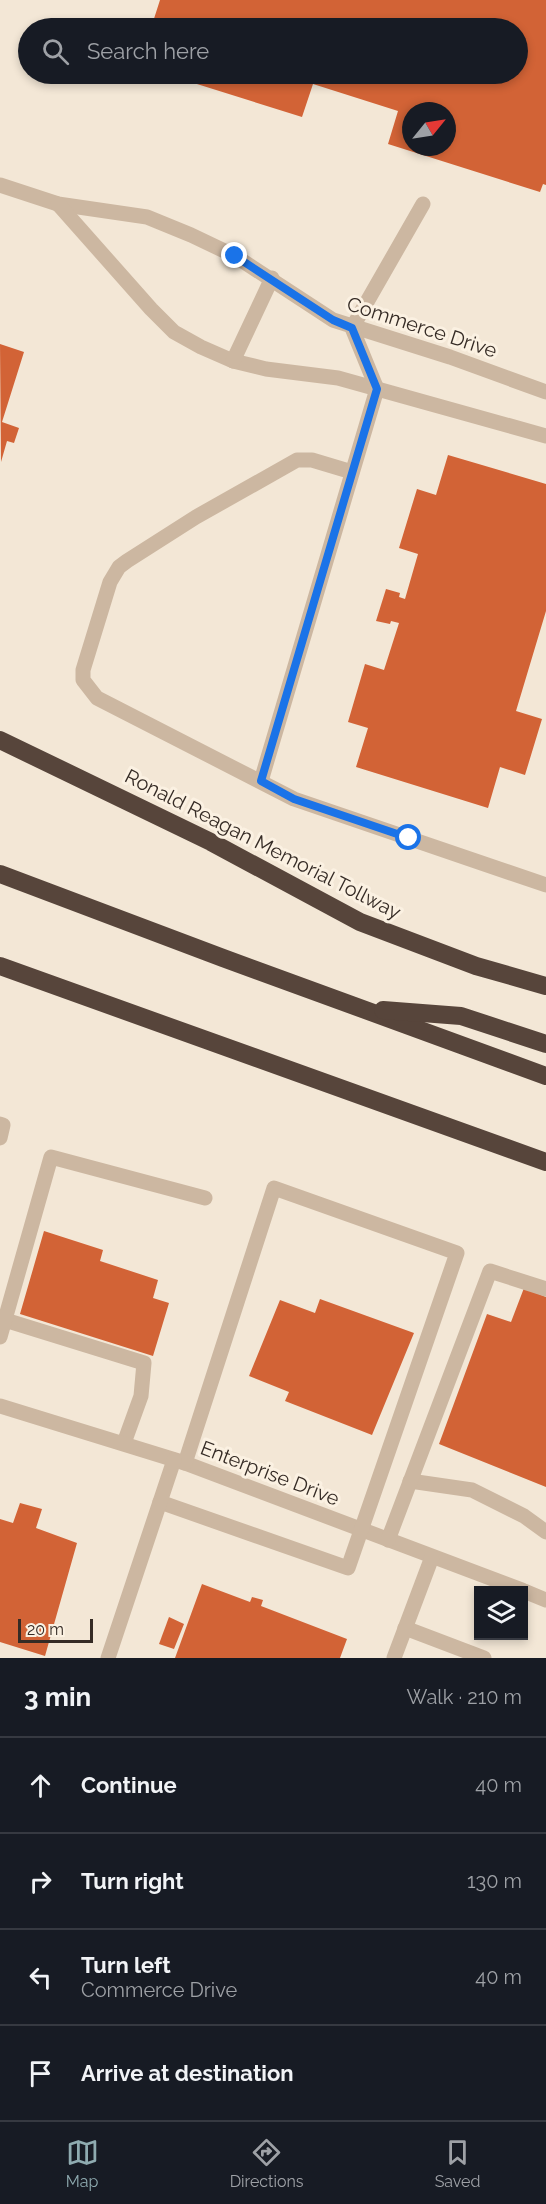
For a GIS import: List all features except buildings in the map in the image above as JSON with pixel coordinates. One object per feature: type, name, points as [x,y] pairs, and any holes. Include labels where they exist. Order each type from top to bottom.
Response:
[{"type":"highway","name":"Ronald Reagan Memorial Tollway","points":[[0,740],[211,842],[360,922],[476,966],[546,986]]},
{"type":"highway","points":[[0,874],[546,1076]]},
{"type":"highway","points":[[0,966],[546,1162]]},
{"type":"highway","points":[[476,966],[546,992]]},
{"type":"highway","points":[[361,1009],[461,1016],[546,1044]]},
{"type":"street","name":"Commerce Drive","points":[[0,185],[58,204],[147,217],[226,252],[272,278],[333,320],[352,328],[450,357],[546,392]]},
{"type":"street","points":[[58,204],[151,309],[174,332],[201,347],[233,361],[266,369],[338,378],[546,436]]},
{"type":"street","points":[[261,781],[377,389],[352,328],[423,204]]},
{"type":"street","points":[[233,361],[272,278]]},
{"type":"street","points":[[352,472],[312,460],[297,460],[196,517],[119,567],[110,582],[83,670],[83,681],[97,698],[294,799],[546,885]]},
{"type":"street","points":[[0,1124],[3,1125],[0,1138]]},
{"type":"street","points":[[0,1337],[51,1157],[205,1198]]},
{"type":"street","points":[[108,1658],[160,1502],[179,1461],[274,1188],[457,1253],[348,1568],[160,1502]]},
{"type":"street","points":[[388,1540],[490,1271],[546,1289]]},
{"type":"street","points":[[5,1320],[144,1363],[141,1396],[124,1443]]},
{"type":"street","name":"Enterprise Drive","points":[[0,1406],[179,1461],[510,1586]]},
{"type":"street","points":[[410,1481],[472,1490],[524,1516],[546,1532]]},
{"type":"street","points":[[394,1658],[432,1557]]},
{"type":"street","name":"Enterprise Drive","points":[[528,1593],[546,1600]]},
{"type":"street","points":[[405,1628],[484,1658]]},
{"type":"route","points":[[235,256],[272,278],[333,320],[352,328],[377,389],[261,781],[294,799],[409,838]]}]
